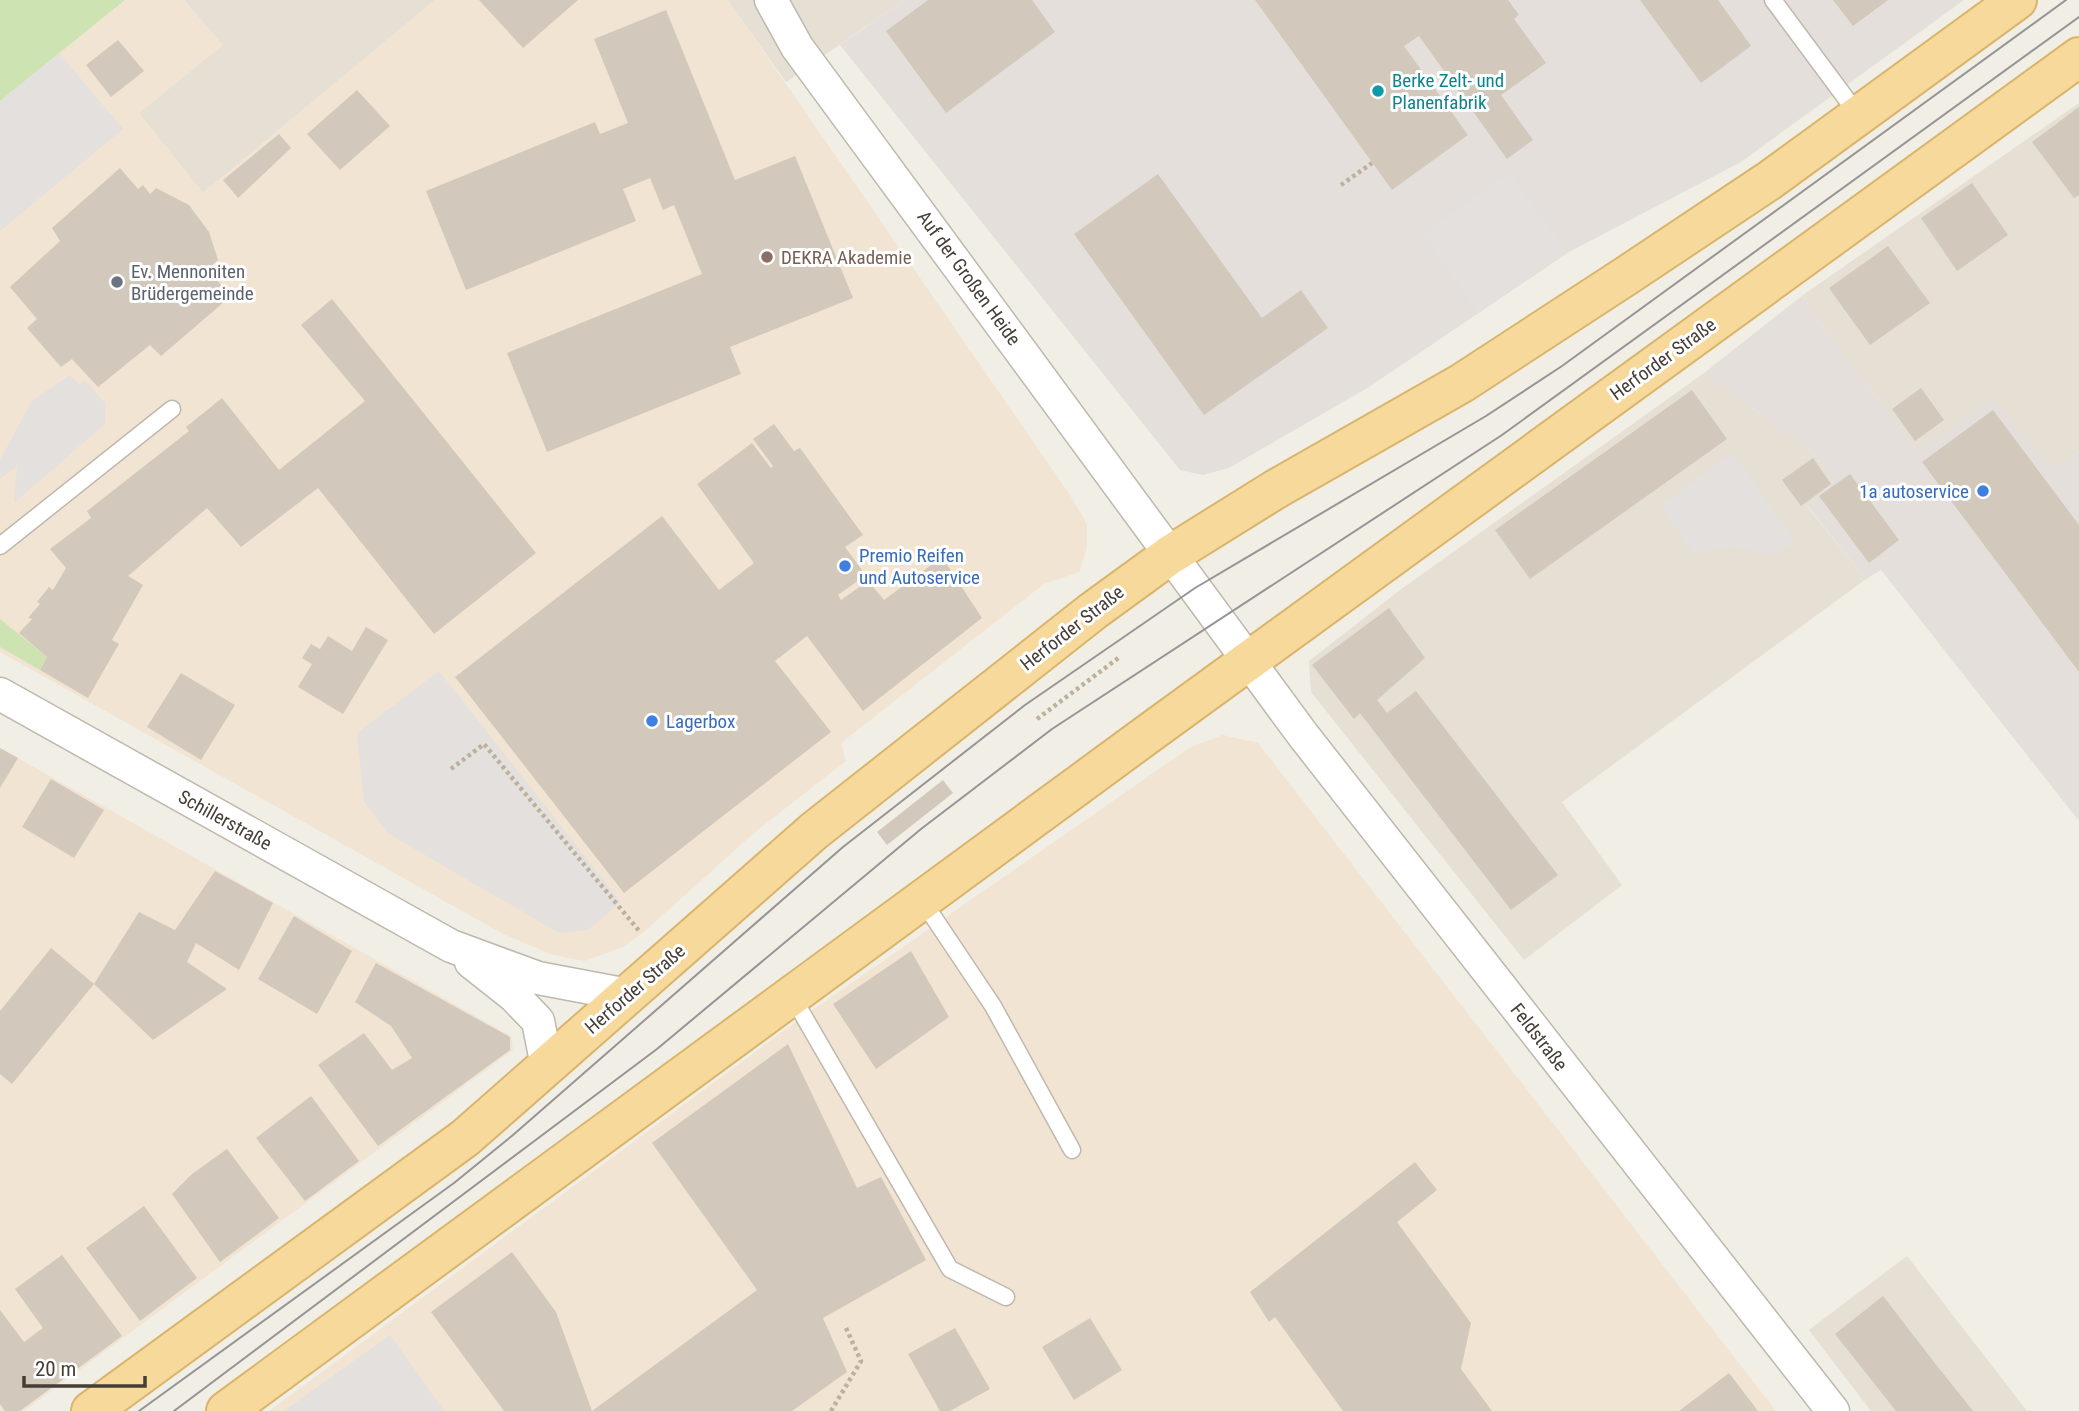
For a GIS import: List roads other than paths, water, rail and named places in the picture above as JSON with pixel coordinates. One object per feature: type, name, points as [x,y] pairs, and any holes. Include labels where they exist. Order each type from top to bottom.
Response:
[{"type":"main road","name":"Herforder Straße","points":[[91,1411],[466,1139],[814,831],[1093,611],[1170,555],[1276,489],[1461,383],[1759,187],[2017,0]]},
{"type":"main road","name":"Herforder Straße","points":[[226,1411],[2079,57]]},
{"type":"street","name":"Auf der Großen Heide","points":[[771,0],[797,47],[991,307],[1170,555]]},
{"type":"street","points":[[1170,555],[1248,662]]},
{"type":"street","name":"Feldstraße","points":[[1248,662],[1384,840],[1833,1411]]},
{"type":"street","name":"Schillerstraße","points":[[0,694],[451,946],[538,978],[628,995]]},
{"type":"street","name":"Schillerstraße","points":[[451,946],[514,996],[538,1021],[547,1066]]},
{"type":"lane","points":[[1773,0],[1859,116]]},
{"type":"lane","points":[[0,546],[172,409]]},
{"type":"lane","points":[[922,900],[993,1006],[1072,1150]]},
{"type":"lane","points":[[792,996],[950,1269],[1006,1297]]},
{"type":"tram line","points":[[139,1411],[454,1183],[513,1135],[843,847],[1025,705],[1195,588],[1486,416],[1562,366],[2066,0]]},
{"type":"tram line","points":[[174,1411],[657,1049],[921,829],[1052,729],[1502,435],[2079,17]]},
{"type":"place","name":"Berke Zelt- und Planenfabrik","points":[[1378,91]]},
{"type":"place","name":"DEKRA Akademie","points":[[767,257]]},
{"type":"place","name":"Ev. Mennoniten Brüdergemeinde","points":[[117,282]]},
{"type":"place","name":"1a autoservice","points":[[1983,491]]},
{"type":"place","name":"Premio Reifen und Autoservice","points":[[845,566]]},
{"type":"place","name":"Lagerbox","points":[[652,721]]}]
